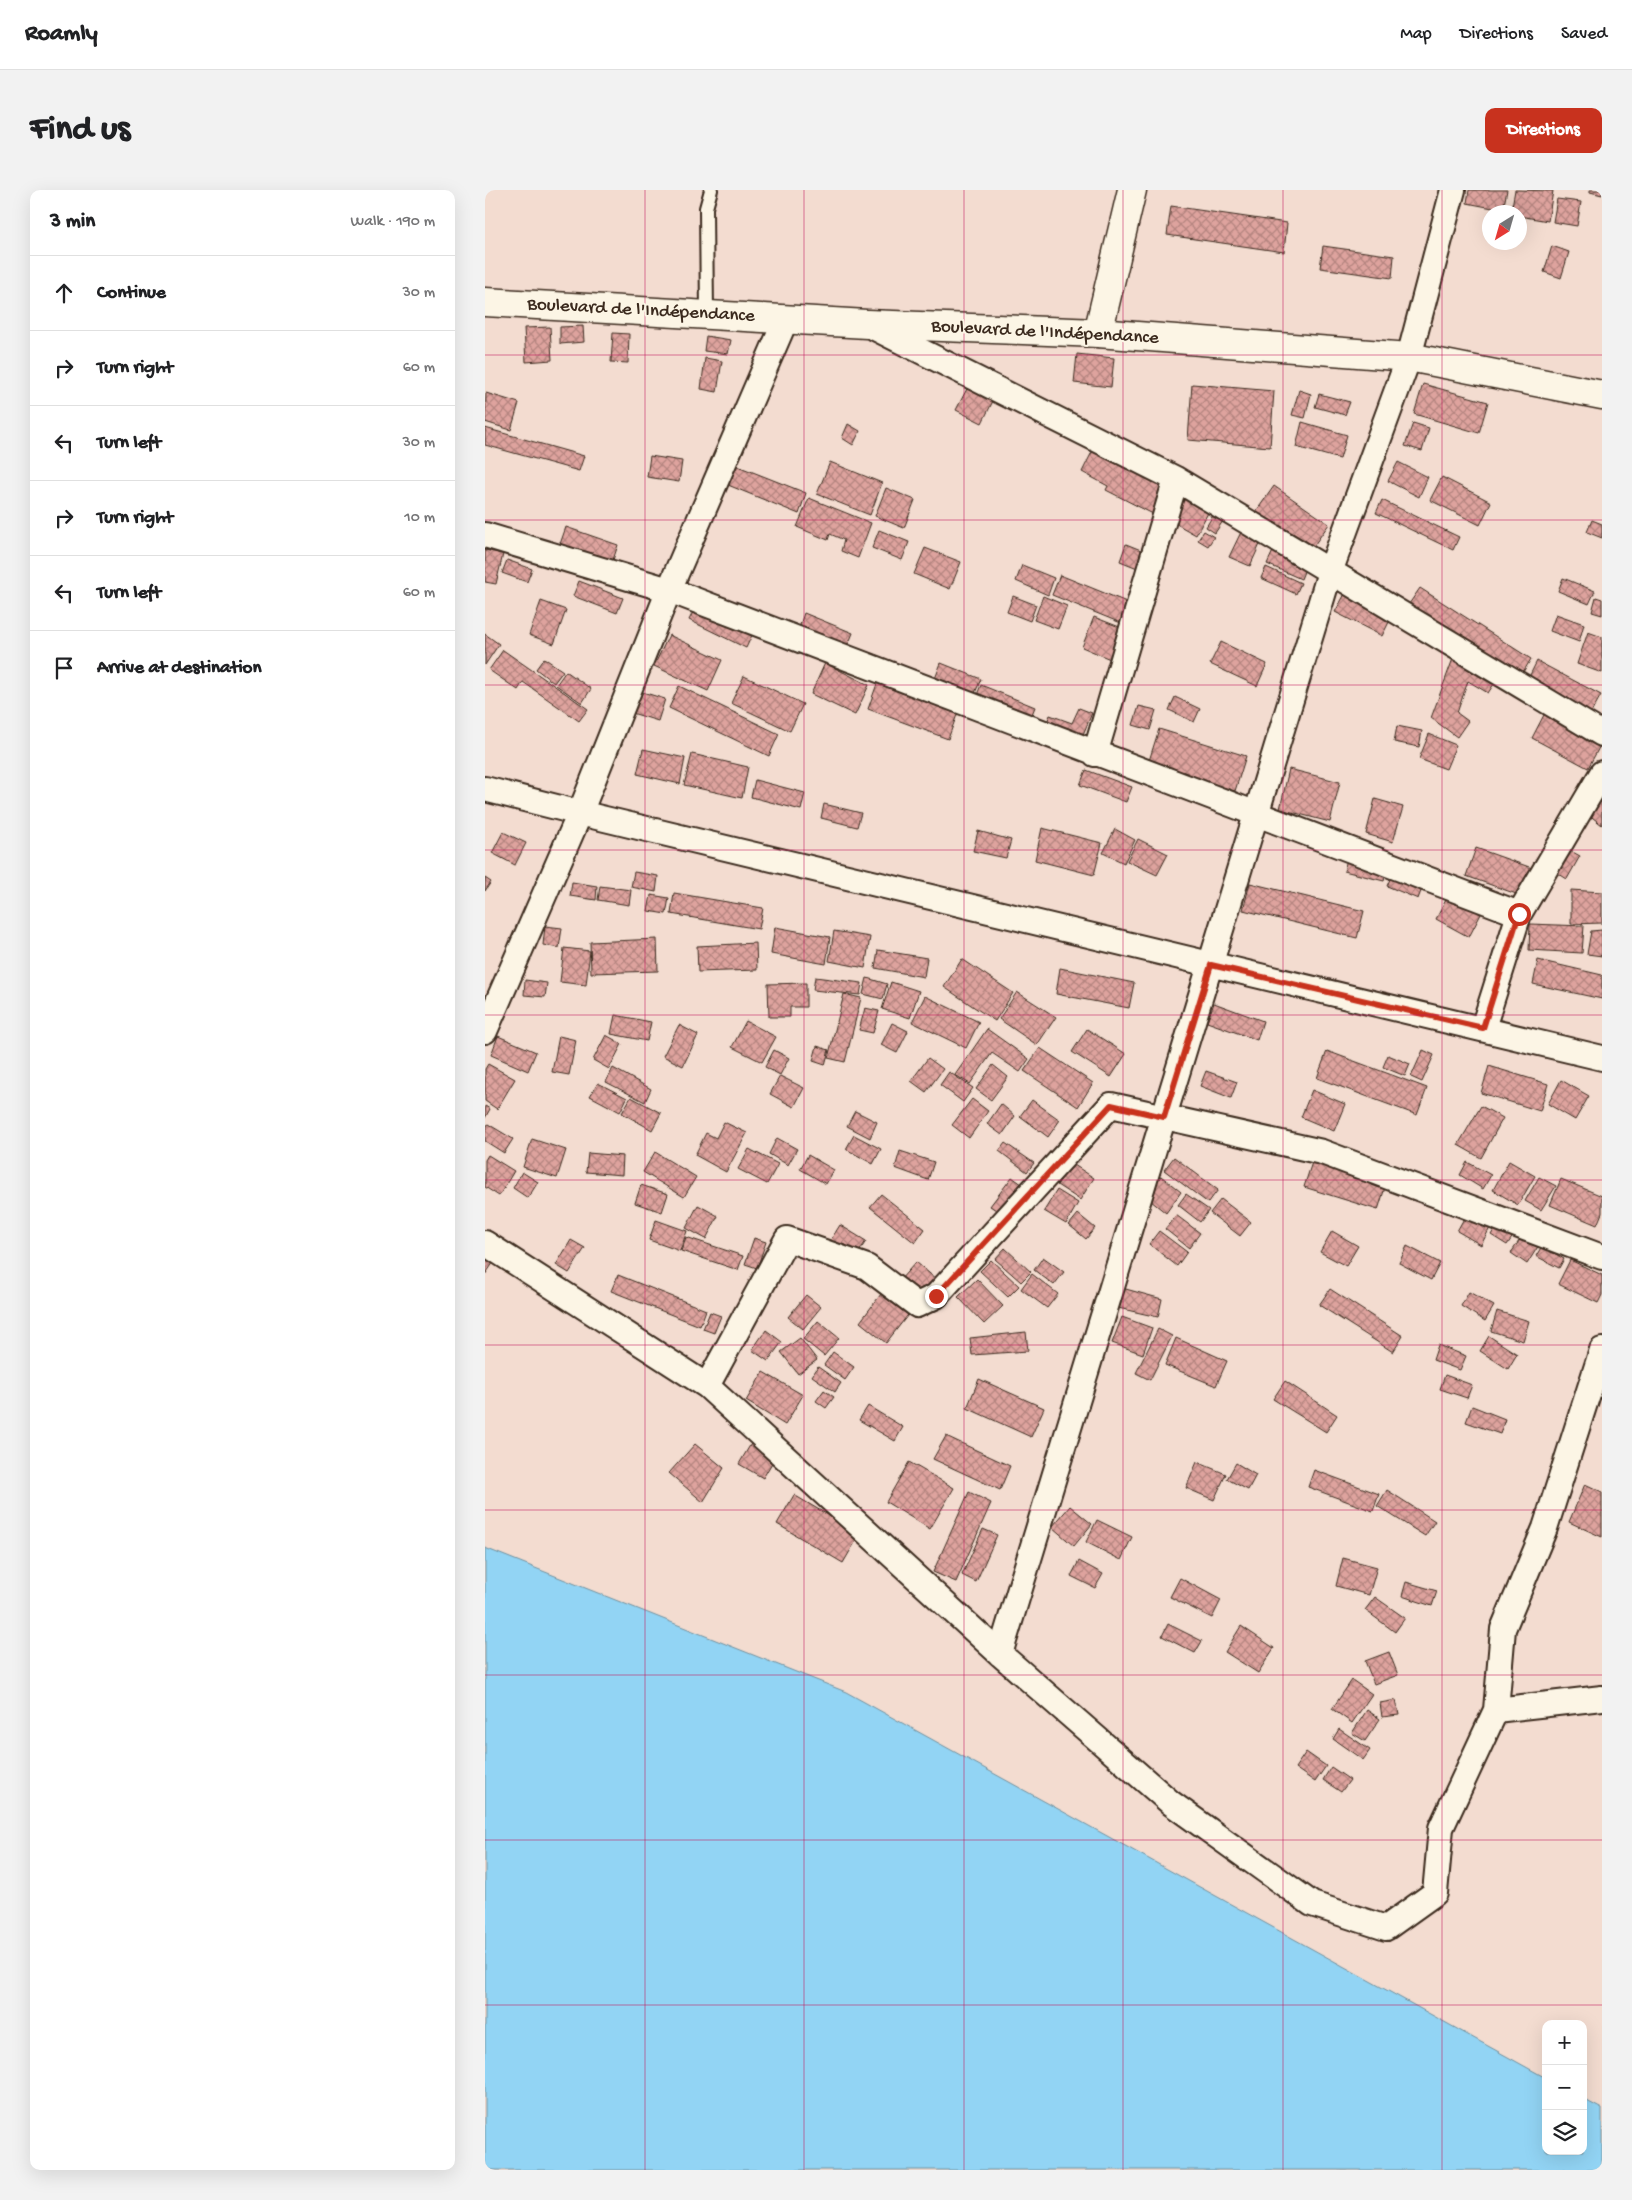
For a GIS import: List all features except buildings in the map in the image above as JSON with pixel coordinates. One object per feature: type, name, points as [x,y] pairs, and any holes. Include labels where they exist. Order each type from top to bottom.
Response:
[{"type":"main road","points":[[1098,333],[1132,190]]},
{"type":"main road","name":"Boulevard de l'Indépendance","points":[[485,302],[867,324],[1098,333],[1409,357],[1602,394]]},
{"type":"street","points":[[1000,1654],[1330,572],[1409,357],[1453,190]]},
{"type":"street","points":[[485,1031],[580,814],[669,590],[786,319]]},
{"type":"street","points":[[867,324],[1176,479],[1602,734]]},
{"type":"street","points":[[1095,754],[1176,479]]},
{"type":"street","points":[[485,535],[669,590],[1256,816],[1519,914]]},
{"type":"street","points":[[1483,1028],[1519,914],[1601,778]]},
{"type":"street","points":[[485,789],[580,814],[1483,1028],[1602,1058]]},
{"type":"street","points":[[707,1386],[787,1239],[867,1267],[917,1305],[936,1296],[1111,1105],[1322,1152],[1602,1257]]},
{"type":"street","points":[[485,1243],[707,1386],[1000,1654],[1171,1803],[1312,1904],[1386,1928],[1435,1893],[1441,1828],[1496,1710],[1503,1629],[1545,1528],[1602,1350]]},
{"type":"street","points":[[1496,1710],[1602,1698]]},
{"type":"lane","points":[[707,315],[706,208],[711,190]]},
{"type":"water","points":[[485,1548],[846,1692],[1542,2076],[1542,2155],[1587,2155],[1587,2101],[1602,2109],[1602,2170],[485,2170]]},
{"type":"route","points":[[936,1296],[1111,1105],[1164,1117],[1211,965],[1483,1028],[1519,914]]}]
